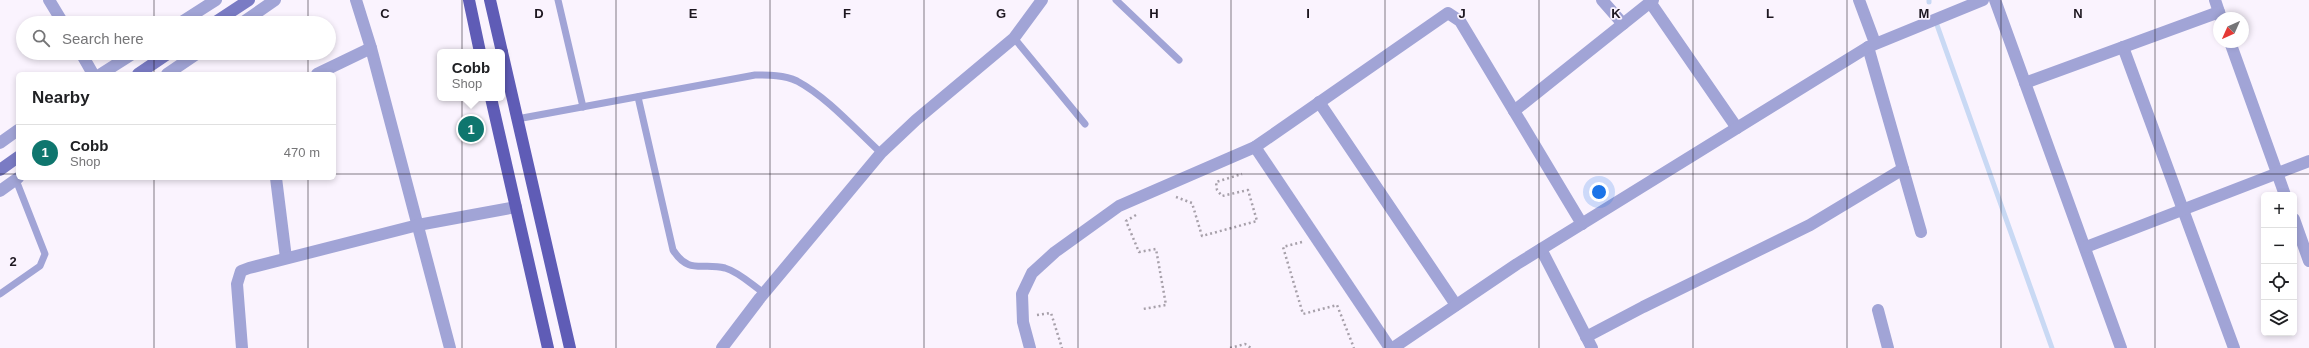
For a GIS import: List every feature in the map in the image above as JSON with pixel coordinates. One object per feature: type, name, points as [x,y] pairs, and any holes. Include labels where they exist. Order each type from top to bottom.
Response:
[{"type":"main road","points":[[225,16],[249,0]]},
{"type":"main road","points":[[469,0],[479,49]]},
{"type":"main road","points":[[490,0],[501,49]]},
{"type":"main road","points":[[141,72],[159,60]]},
{"type":"main road","points":[[505,65],[570,348]]},
{"type":"main road","points":[[492,101],[548,348]]},
{"type":"main road","points":[[0,170],[16,158]]},
{"type":"street","points":[[49,0],[59,16]]},
{"type":"street","points":[[191,16],[216,0]]},
{"type":"street","points":[[252,16],[275,0]]},
{"type":"street","points":[[356,0],[371,48],[450,348]]},
{"type":"street","points":[[722,348],[764,293],[881,153],[922,114],[1014,38],[1042,0]]},
{"type":"street","points":[[1602,0],[1623,24]]},
{"type":"street","points":[[1859,0],[1921,232]]},
{"type":"street","points":[[1255,147],[1316,239],[1392,348],[1540,249],[1872,45],[1983,0]]},
{"type":"street","points":[[1994,0],[2086,247],[2121,348]]},
{"type":"street","points":[[2215,0],[2219,12]]},
{"type":"street","points":[[1514,111],[1651,1],[1737,128]]},
{"type":"street","points":[[1030,348],[1023,322],[1022,294],[1032,273],[1055,252],[1119,206],[1255,147],[1448,13],[1460,21],[1582,224]]},
{"type":"street","points":[[2024,83],[2123,47],[2213,17]]},
{"type":"street","points":[[2123,47],[2234,348]]},
{"type":"street","points":[[321,72],[371,48]]},
{"type":"street","points":[[2232,48],[2284,192]]},
{"type":"street","points":[[85,60],[92,72]]},
{"type":"street","points":[[104,72],[123,60]]},
{"type":"street","points":[[170,72],[188,60]]},
{"type":"street","points":[[1319,102],[1456,305]]},
{"type":"street","points":[[0,143],[16,131]]},
{"type":"street","points":[[2086,247],[2309,161]]},
{"type":"street","points":[[1586,337],[1643,307],[1780,241],[1903,169]]},
{"type":"street","points":[[0,191],[16,180]]},
{"type":"street","points":[[276,180],[286,258]]},
{"type":"street","points":[[242,348],[238,277],[241,271],[286,258],[418,225],[516,207]]},
{"type":"street","points":[[2297,227],[2309,261]]},
{"type":"street","points":[[1540,249],[1592,348]]},
{"type":"street","points":[[1878,310],[1888,348]]},
{"type":"lane","points":[[558,0],[583,107]]},
{"type":"lane","points":[[1116,0],[1179,60]]},
{"type":"lane","points":[[1014,38],[1085,124]]},
{"type":"lane","points":[[517,119],[755,75],[775,75],[796,81],[820,98],[881,153]]},
{"type":"lane","points":[[638,97],[673,250],[679,259],[688,265],[726,268],[764,293]]},
{"type":"lane","points":[[0,294],[40,266],[45,254],[17,180]]},
{"type":"path","points":[[1173,196],[1192,203],[1202,236],[1257,221],[1248,190],[1222,196],[1217,190],[1216,182],[1242,174]]},
{"type":"path","points":[[1139,214],[1126,221],[1139,252],[1156,249],[1166,305],[1143,309]]},
{"type":"path","points":[[1316,239],[1283,247],[1303,314],[1338,305],[1354,348]]},
{"type":"path","points":[[1031,316],[1051,313],[1062,348]]},
{"type":"path","points":[[1230,348],[1245,344],[1250,348]]},
{"type":"waterway","points":[[1937,25],[2052,348]]},
{"type":"place","name":"Cobb","points":[[471,129]]}]
